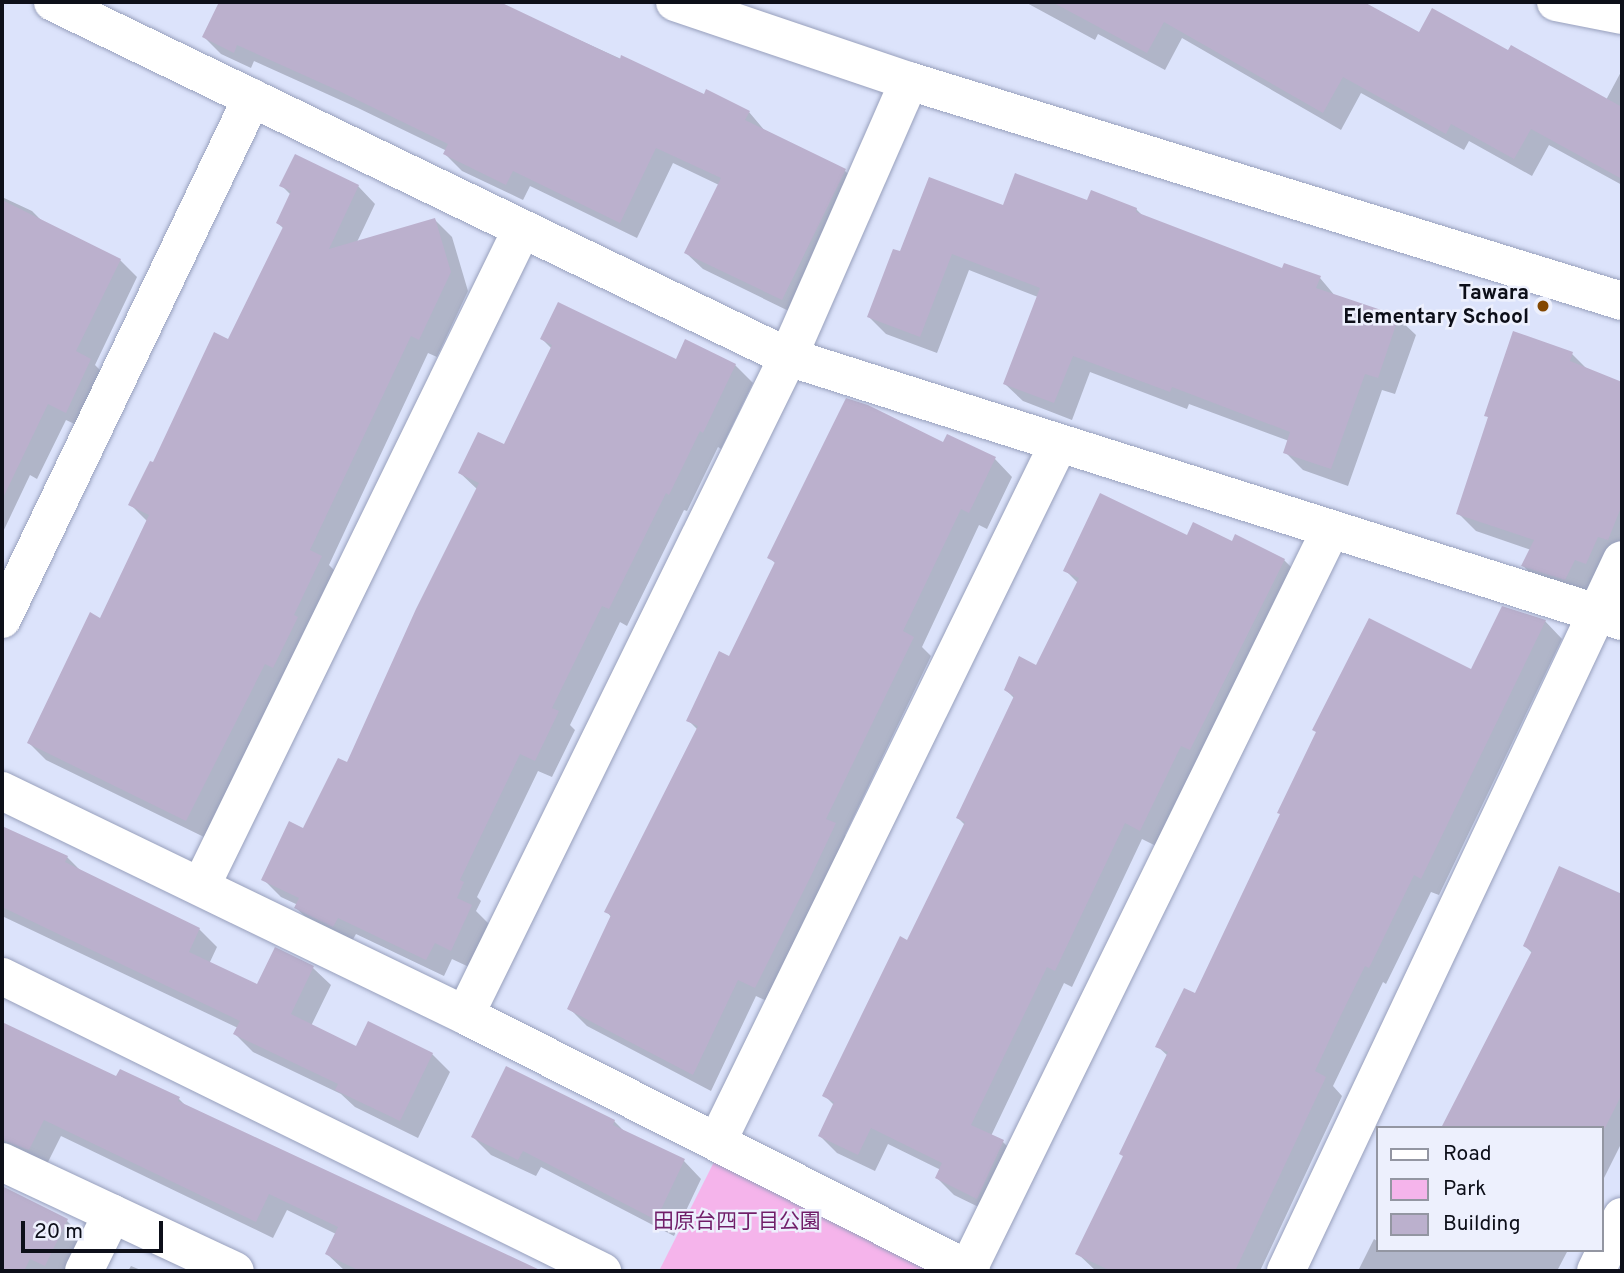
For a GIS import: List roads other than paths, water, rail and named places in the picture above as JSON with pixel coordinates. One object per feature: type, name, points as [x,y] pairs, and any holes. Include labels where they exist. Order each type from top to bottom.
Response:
[{"type":"street","points":[[53,2],[788,358],[1611,617]]},
{"type":"street","points":[[675,2],[909,81],[1622,301]]},
{"type":"street","points":[[1556,2],[1622,15]]},
{"type":"street","points":[[465,1015],[788,358],[909,81]]},
{"type":"street","points":[[2,619],[252,99]]},
{"type":"street","points":[[201,886],[522,229]]},
{"type":"street","points":[[717,1142],[1059,443]]},
{"type":"street","points":[[2,791],[465,1015],[969,1270],[1331,528]]},
{"type":"street","points":[[1286,1271],[1611,617],[1622,561]]},
{"type":"street","points":[[2,975],[602,1271]]},
{"type":"street","points":[[2,1163],[234,1271]]},
{"type":"street","points":[[84,1271],[112,1214]]},
{"type":"street","points":[[1596,1271],[1622,1217]]},
{"type":"place","name":"Tawara Elementary School","points":[[1543,306]]},
{"type":"park label","name":"田原台四丁目公園","points":[[737,1223]]}]
